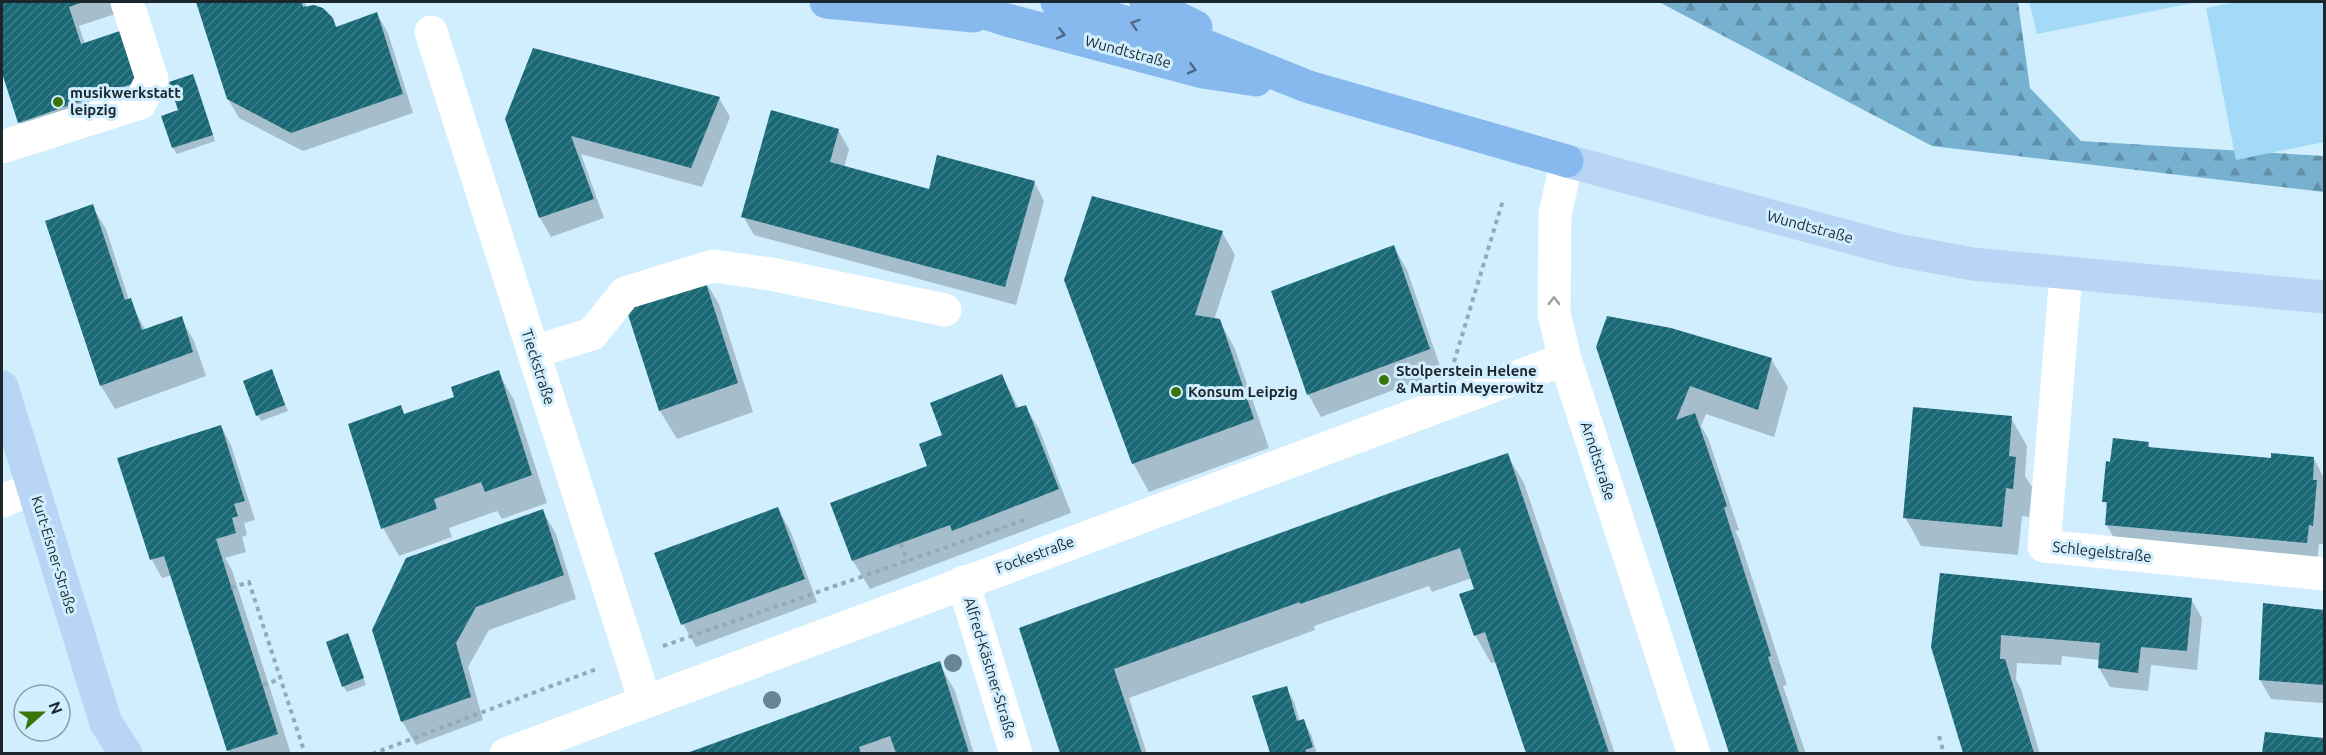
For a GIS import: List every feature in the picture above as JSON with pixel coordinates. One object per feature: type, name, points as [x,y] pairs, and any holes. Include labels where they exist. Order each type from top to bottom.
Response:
[{"type":"highway","points":[[826,2],[1007,20]]},
{"type":"highway","name":"Wundtstraße","points":[[950,2],[1007,20],[1203,72],[1309,87]]},
{"type":"highway","name":"Wundtstraße","points":[[1057,2],[1206,46],[1309,87],[1567,161]]},
{"type":"highway","points":[[1146,2],[1309,87]]},
{"type":"main road","name":"Wundtstraße","points":[[1567,161],[1897,250],[1973,264],[2325,297]]},
{"type":"main road","name":"Kurt-Eisner-Straße","points":[[2,387],[106,738],[126,753]]},
{"type":"street","points":[[2,147],[140,103],[152,79],[127,2]]},
{"type":"street","name":"Tieckstraße","points":[[431,32],[645,702]]},
{"type":"street","name":"Arndtstraße","points":[[1567,161],[1555,214],[1554,314],[1565,358],[1695,753]]},
{"type":"street","points":[[534,352],[592,334],[625,293],[713,266],[771,274],[945,310]]},
{"type":"street","name":"Schlegelstraße","points":[[2066,274],[2044,546],[2325,574]]},
{"type":"street","name":"Fockestraße","points":[[506,753],[1565,358]]},
{"type":"street","points":[[2,501],[33,489]]},
{"type":"street","name":"Alfred-Kästner-Straße","points":[[963,582],[1016,753]]},
{"type":"path","points":[[1453,365],[1503,200]]},
{"type":"path","points":[[372,753],[630,656],[685,639],[1030,518]]},
{"type":"path","points":[[901,543],[907,561]]},
{"type":"path","points":[[231,588],[249,582],[305,753]]},
{"type":"path","points":[[263,685],[280,679]]},
{"type":"path","points":[[1939,736],[1944,753]]},
{"type":"green space","points":[[1659,2],[2018,2],[2030,88],[2081,141],[2324,156],[2324,192],[1932,146]]},
{"type":"shaded area","points":[[2029,2],[2198,2],[2037,34]]},
{"type":"shaded area","points":[[2237,2],[2324,2],[2324,142],[2236,160],[2206,8]]},
{"type":"building","points":[[2,2],[83,2],[69,7],[81,44],[123,30],[140,81],[18,123],[2,73]]},
{"type":"building","points":[[196,2],[302,2],[303,7],[314,5],[323,8],[333,18],[336,27],[377,12],[403,94],[291,133],[227,99]]},
{"type":"building","points":[[533,48],[720,97],[691,168],[571,136],[594,199],[539,218],[505,119]]},
{"type":"building","points":[[193,74],[213,135],[172,148],[161,116],[178,110],[169,82]]},
{"type":"building","points":[[771,110],[839,129],[830,162],[929,189],[937,155],[1035,181],[1005,287],[741,217]]},
{"type":"building","name":"Konsum Leipzig","points":[[1092,196],[1223,231],[1195,315],[1220,319],[1254,419],[1132,464],[1064,280]]},
{"type":"building","points":[[93,204],[125,300],[131,298],[142,330],[182,316],[193,352],[100,386],[45,221]]},
{"type":"building","points":[[1394,245],[1430,349],[1307,395],[1271,291]]},
{"type":"building","points":[[703,274],[738,383],[659,411],[624,302]]},
{"type":"building","points":[[1607,316],[1671,328],[1772,358],[1758,410],[1690,386],[1676,420],[1695,413],[1727,506],[1724,508],[1799,753],[1729,753],[1596,347]]},
{"type":"building","points":[[272,369],[285,405],[256,416],[243,381]]},
{"type":"building","points":[[499,370],[532,475],[485,492],[481,482],[434,499],[437,509],[381,529],[348,424],[401,405],[404,414],[454,397],[451,387]]},
{"type":"building","points":[[1002,374],[1016,408],[1026,405],[1059,489],[952,531],[950,525],[852,561],[830,503],[927,466],[919,444],[942,435],[930,403]]},
{"type":"building","points":[[1913,407],[2012,416],[2009,456],[2016,457],[2013,489],[2006,488],[2002,527],[1903,518]]},
{"type":"building","points":[[221,425],[245,501],[234,504],[238,516],[232,518],[236,533],[216,539],[278,734],[227,751],[164,556],[150,560],[117,458]]},
{"type":"building","points":[[2113,438],[2149,442],[2148,447],[2271,458],[2271,453],[2314,457],[2313,480],[2317,480],[2313,526],[2309,525],[2307,543],[2105,525],[2107,502],[2102,502],[2106,461],[2110,462]]},
{"type":"building","points":[[1508,453],[1609,753],[1526,753],[1485,632],[1474,636],[1459,594],[1474,589],[1460,548],[1300,604],[1300,602],[1114,669],[1142,753],[1060,753],[1019,628],[1390,493]]},
{"type":"building","points":[[778,507],[805,579],[681,625],[654,553]]},
{"type":"building","points":[[543,509],[564,575],[476,607],[456,643],[471,697],[401,722],[372,630],[406,558]]},
{"type":"building","points":[[1940,573],[2192,598],[2187,651],[2141,647],[2138,673],[2098,668],[2100,643],[2001,635],[2000,659],[2005,659],[2034,753],[1963,753],[1931,647]]},
{"type":"building","points":[[2263,603],[2324,610],[2324,685],[2259,680]]},
{"type":"building","points":[[348,633],[364,678],[342,687],[326,642]]},
{"type":"building","points":[[940,661],[969,753],[896,753],[890,736],[859,747],[861,753],[687,753]]},
{"type":"building","points":[[1287,686],[1297,721],[1304,719],[1313,747],[1305,750],[1307,753],[1270,753],[1252,696]]},
{"type":"building","points":[[2265,732],[2324,738],[2324,753],[2262,753]]},
{"type":"place","name":"musikwerkstatt leipzig","points":[[58,102]]},
{"type":"place","name":"Stolperstein Helene & Martin Meyerowitz","points":[[1384,380]]},
{"type":"place","name":"Konsum Leipzig","points":[[1176,392]]}]
